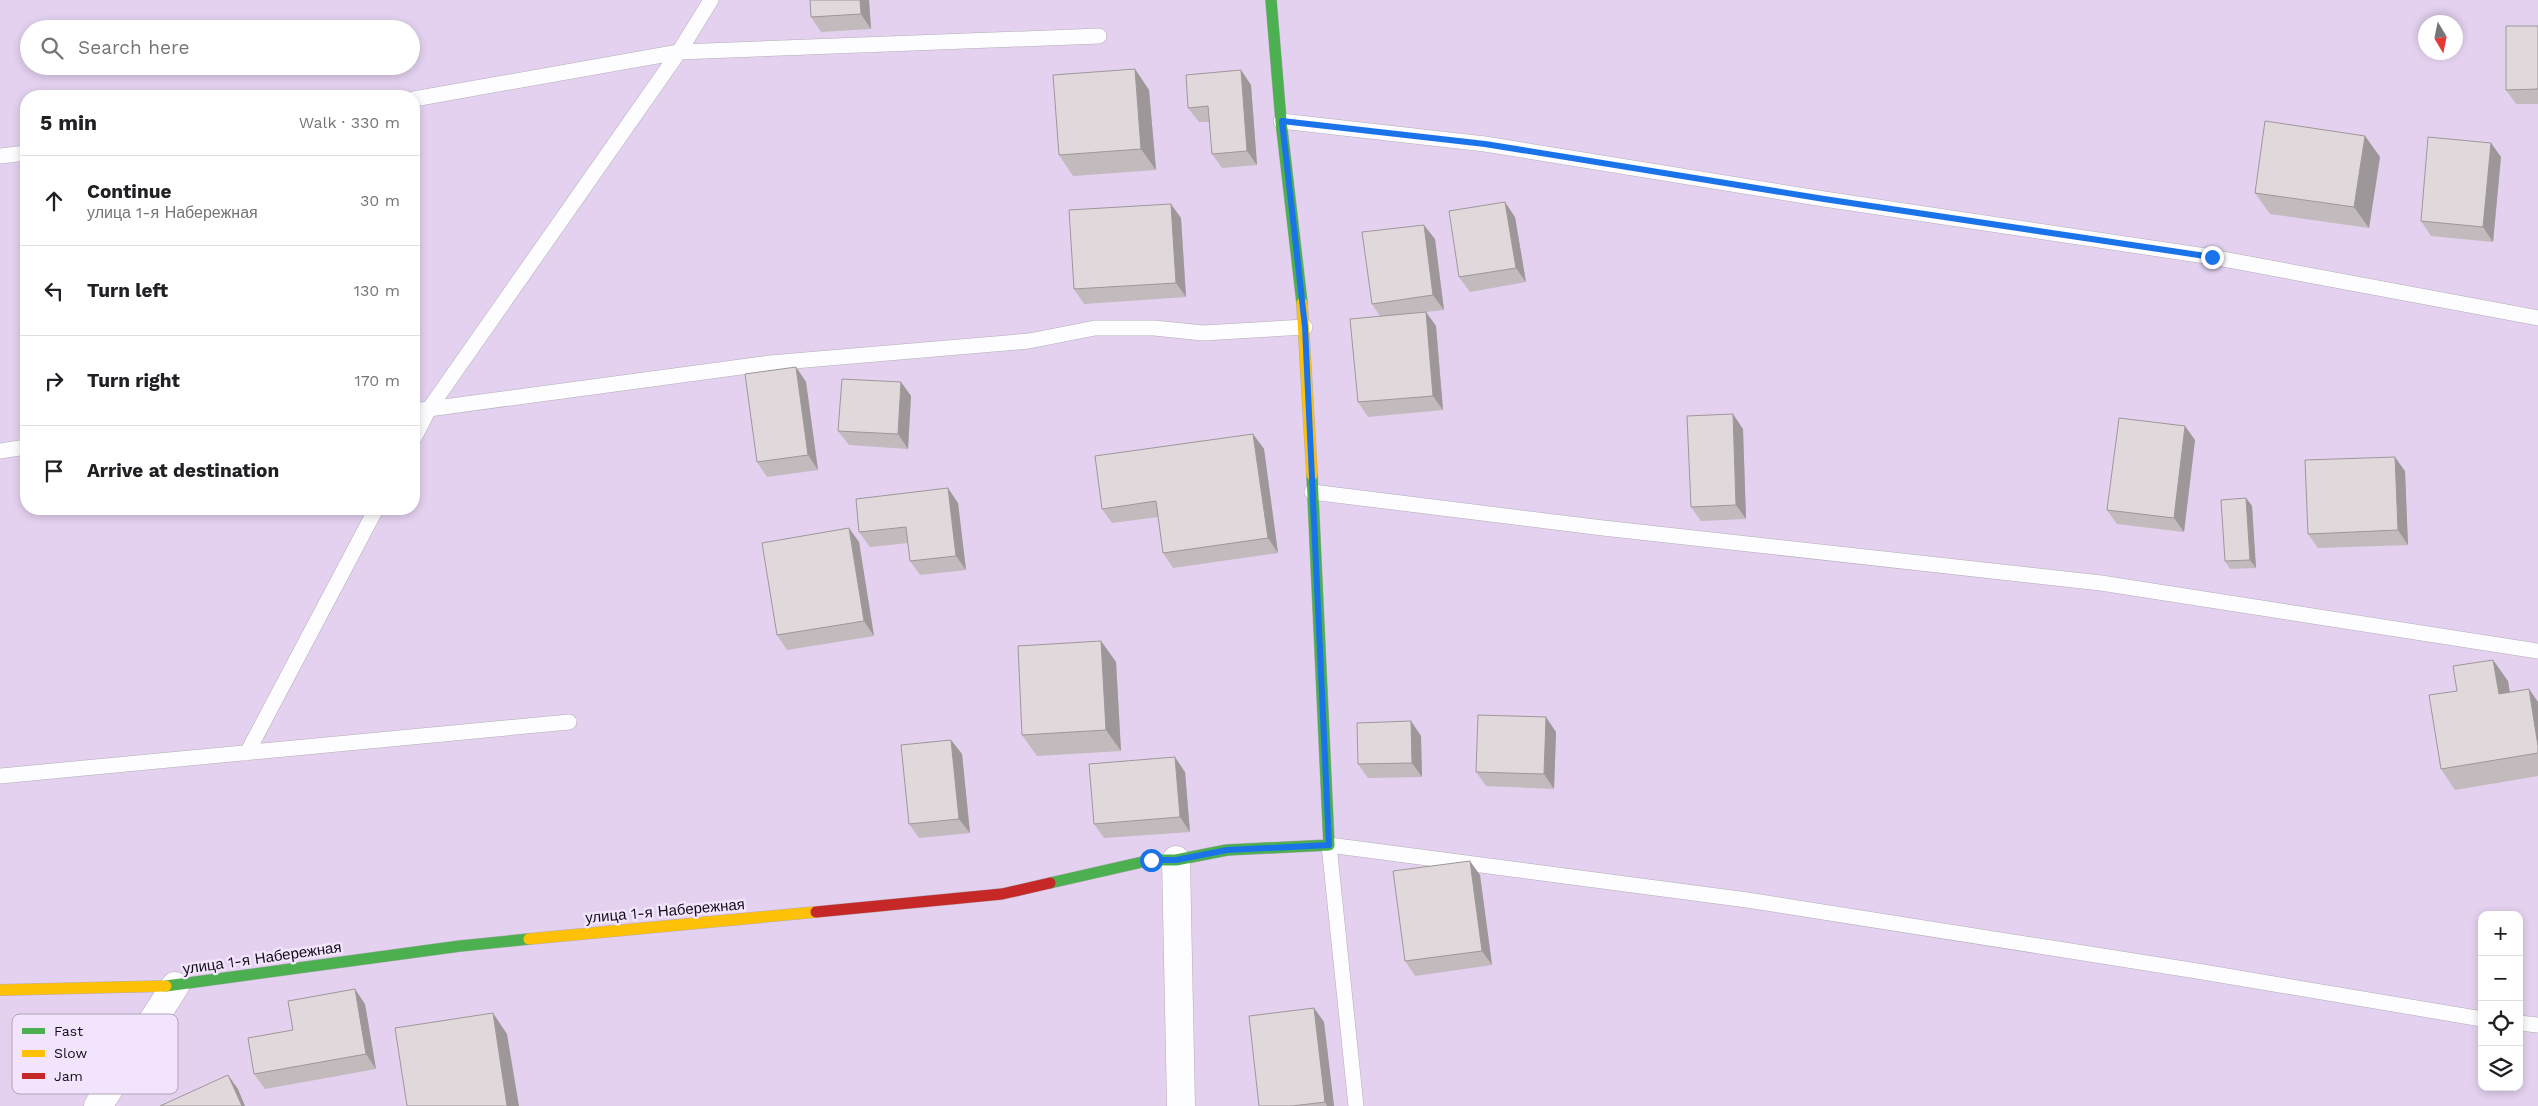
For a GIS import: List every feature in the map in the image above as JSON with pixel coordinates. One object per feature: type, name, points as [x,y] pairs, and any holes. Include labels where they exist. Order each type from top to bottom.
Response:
[{"type":"street","points":[[1272,0],[1282,121],[1305,327],[1329,845]]},
{"type":"street","name":"улица 1-я Набережная","points":[[0,990],[175,986],[460,946],[1002,894],[1151,860],[1176,860],[1227,850],[1329,845]]},
{"type":"street","points":[[1176,860],[1181,1106]]},
{"type":"street","points":[[157,1014],[175,986]]},
{"type":"street","points":[[98,1106],[106,1094]]},
{"type":"lane","points":[[420,426],[429,409],[679,52],[711,0]]},
{"type":"lane","points":[[420,98],[679,52],[1099,36]]},
{"type":"lane","points":[[1282,121],[1485,144],[1824,199],[2212,257],[2538,318]]},
{"type":"lane","points":[[0,156],[20,154]]},
{"type":"lane","points":[[420,410],[770,363],[1030,341],[1095,328],[1154,328],[1203,333],[1305,327]]},
{"type":"lane","points":[[0,451],[20,448]]},
{"type":"lane","points":[[1312,492],[1612,529],[2101,583],[2538,651]]},
{"type":"lane","points":[[246,753],[373,515]]},
{"type":"lane","points":[[0,776],[568,722]]},
{"type":"lane","points":[[1356,1106],[1329,845],[1747,900],[2197,971],[2478,1018]]},
{"type":"lane","points":[[2523,1023],[2538,1025]]},
{"type":"shaded area","points":[[0,0],[2538,0],[2538,1106],[0,1106]]},
{"type":"building","points":[[810,0],[860,0],[861,14],[811,17]]},
{"type":"building","points":[[2506,26],[2538,26],[2538,89],[2506,90]]},
{"type":"building","points":[[1135,69],[1141,149],[1059,155],[1053,75]]},
{"type":"building","points":[[1241,70],[1247,151],[1212,154],[1208,106],[1188,108],[1186,75]]},
{"type":"building","points":[[2265,121],[2365,136],[2354,207],[2255,193]]},
{"type":"building","points":[[2428,137],[2491,143],[2483,227],[2421,221]]},
{"type":"building","points":[[1505,202],[1516,268],[1459,277],[1449,211]]},
{"type":"building","points":[[1171,204],[1176,283],[1074,289],[1069,210]]},
{"type":"building","points":[[1424,225],[1433,295],[1372,304],[1362,232]]},
{"type":"building","points":[[1426,312],[1433,396],[1358,402],[1350,319]]},
{"type":"building","points":[[796,367],[808,455],[757,462],[745,374]]},
{"type":"building","points":[[842,379],[901,382],[898,434],[838,431]]},
{"type":"building","points":[[1733,414],[1736,505],[1691,507],[1687,416]]},
{"type":"building","points":[[2119,418],[2185,426],[2174,518],[2107,510]]},
{"type":"building","points":[[1253,434],[1268,538],[1163,553],[1156,501],[1102,509],[1095,456]]},
{"type":"building","points":[[2395,457],[2398,530],[2308,534],[2305,460]]},
{"type":"building","points":[[948,488],[956,556],[910,561],[906,527],[859,532],[856,499]]},
{"type":"building","points":[[2246,498],[2250,560],[2225,561],[2221,500]]},
{"type":"building","points":[[849,528],[864,621],[777,635],[762,543]]},
{"type":"building","points":[[1101,641],[1106,730],[1022,735],[1018,646]]},
{"type":"building","points":[[2493,660],[2499,694],[2529,689],[2538,753],[2441,769],[2429,695],[2457,691],[2453,666]]},
{"type":"building","points":[[1478,715],[1546,717],[1544,774],[1476,772]]},
{"type":"building","points":[[1411,721],[1412,763],[1358,764],[1357,723]]},
{"type":"building","points":[[951,740],[959,819],[909,824],[901,745]]},
{"type":"building","points":[[1175,757],[1180,817],[1094,824],[1089,764]]},
{"type":"building","points":[[1470,861],[1482,951],[1405,961],[1393,871]]},
{"type":"building","points":[[355,989],[366,1054],[254,1074],[248,1038],[293,1030],[288,1001]]},
{"type":"building","points":[[1314,1008],[1325,1102],[1292,1106],[1259,1106],[1249,1016]]},
{"type":"building","points":[[493,1013],[507,1106],[407,1106],[395,1028]]},
{"type":"building","points":[[228,1075],[242,1106],[160,1106]]},
{"type":"traffic: fast","points":[[1271,0],[1281,121],[1302,303]]},
{"type":"traffic: fast","points":[[1050,883],[1151,860],[1176,860],[1227,850],[1329,845],[1312,475]]},
{"type":"traffic: fast","points":[[166,986],[460,946],[529,939]]},
{"type":"traffic: slow","points":[[1302,303],[1312,475]]},
{"type":"traffic: slow","points":[[529,939],[816,912]]},
{"type":"traffic: slow","points":[[0,990],[166,986]]},
{"type":"traffic: jam","points":[[816,912],[1002,894],[1050,883]]},
{"type":"route","points":[[1151,860],[1176,860],[1227,850],[1329,845],[1305,327],[1282,121],[1485,144],[1824,199],[2212,257]]}]
